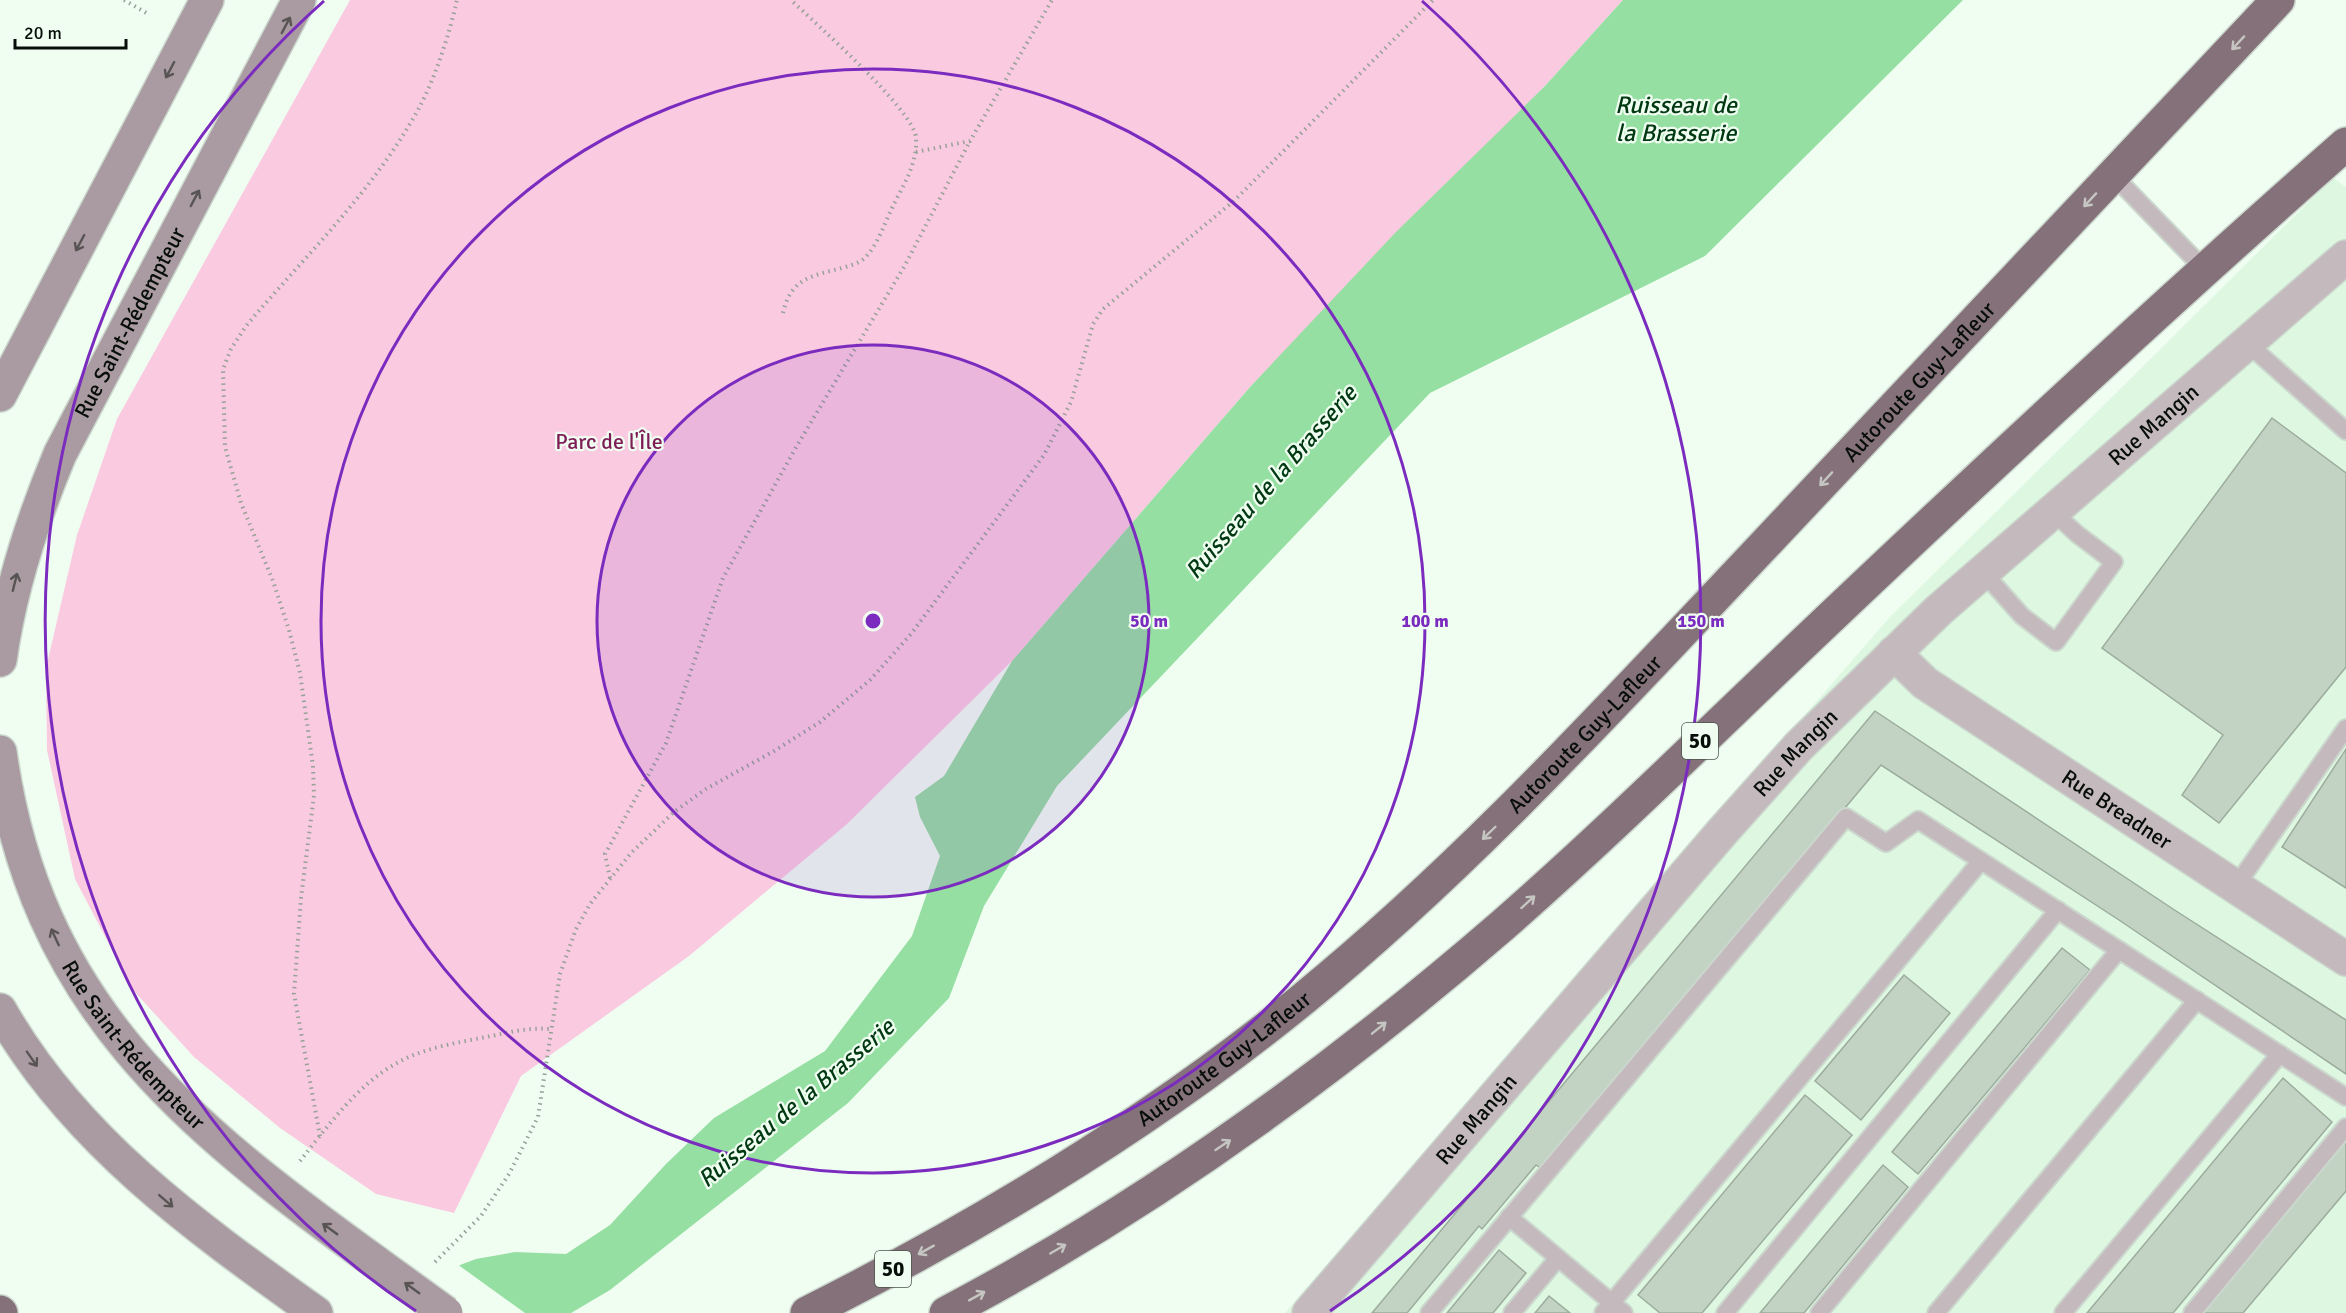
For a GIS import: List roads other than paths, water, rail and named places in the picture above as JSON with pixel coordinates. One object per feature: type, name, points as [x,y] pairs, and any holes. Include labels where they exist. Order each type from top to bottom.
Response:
[{"type":"highway","name":"Autoroute Guy-Lafleur","points":[[807,1313],[978,1222],[1090,1153],[1221,1062],[1301,1001],[1440,880],[1569,751],[2278,0]]},
{"type":"highway","name":"50","points":[[946,1313],[1101,1224],[1229,1141],[1366,1038],[1458,963],[1601,836],[2204,269],[2346,144]]},
{"type":"main road","points":[[0,395],[207,0]]},
{"type":"main road","name":"Rue Saint-Rédempteur","points":[[0,660],[5,624],[17,573],[36,512],[60,454],[299,0]]},
{"type":"main road","name":"Rue Saint-Rédempteur","points":[[0,752],[6,794],[18,845],[57,941],[85,991],[112,1031],[146,1072],[178,1105],[277,1191],[446,1313]]},
{"type":"main road","points":[[0,1011],[43,1075],[83,1123],[135,1174],[194,1226],[316,1313]]},
{"type":"street","name":"Rue Mangin","points":[[1310,1313],[1744,806],[1799,746],[1894,653],[1983,572],[2346,257]]},
{"type":"street","name":"Rue Breadner","points":[[1894,653],[1925,683],[2346,959]]},
{"type":"lane","points":[[2113,175],[2204,269]]},
{"type":"lane","points":[[2247,343],[2346,431]]},
{"type":"lane","points":[[1983,572],[2022,616],[2056,642],[2114,562],[2077,534],[2052,511]]},
{"type":"lane","points":[[2235,886],[2346,728]]},
{"type":"lane","points":[[1429,1313],[1846,817],[1886,843],[1918,820],[2346,1096]]},
{"type":"lane","points":[[1509,1217],[1558,1258],[1613,1310],[1981,861]]},
{"type":"lane","points":[[1725,1313],[2058,910]]},
{"type":"lane","points":[[1820,1313],[2119,950]]},
{"type":"lane","points":[[1936,1313],[2197,1000]]},
{"type":"lane","points":[[2063,1313],[2280,1054]]},
{"type":"lane","points":[[2192,1313],[2346,1126]]},
{"type":"lane","points":[[1512,1313],[1558,1258]]},
{"type":"water","name":"Ruisseau de la Brasserie","points":[[1623,0],[1963,0],[1705,256],[1430,393],[1057,786],[984,906],[949,998],[848,1103],[610,1290],[571,1313],[404,1313],[460,1265],[476,1259],[515,1252],[566,1254],[610,1225],[666,1164],[714,1118],[825,1051],[912,936],[940,856],[920,817],[915,797],[944,776],[1012,661],[1251,386],[1396,232],[1544,87]]},
{"type":"park label","name":"Parc de l'Île","points":[[609,441]]}]
